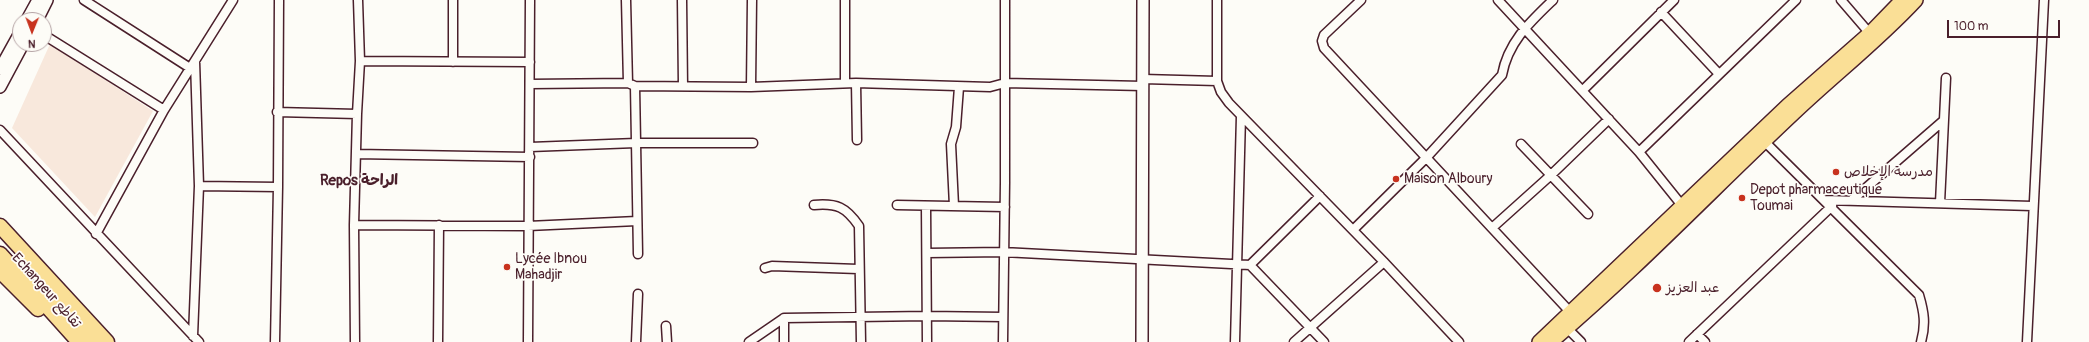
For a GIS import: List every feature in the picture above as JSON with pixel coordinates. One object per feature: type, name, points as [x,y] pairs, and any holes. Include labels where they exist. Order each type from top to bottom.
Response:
[{"type":"highway","points":[[0,226],[107,342]]},
{"type":"highway","name":"Echangeur تقاطع","points":[[0,240],[93,342]]},
{"type":"highway","name":"Echangeur تقاطع","points":[[0,254],[79,342]]},
{"type":"highway","points":[[0,271],[70,342]]},
{"type":"main road","points":[[1873,36],[1902,0]]},
{"type":"main road","points":[[1551,342],[1574,315],[1760,138],[1873,36],[1916,0]]},
{"type":"main road","points":[[1539,342],[1564,325]]},
{"type":"street","points":[[31,12],[38,0]]},
{"type":"street","points":[[41,12],[47,0]]},
{"type":"street","points":[[84,0],[190,68]]},
{"type":"street","points":[[96,234],[164,110],[233,0]]},
{"type":"street","points":[[275,342],[279,0]]},
{"type":"street","points":[[355,342],[354,225],[356,114],[364,61],[358,0]]},
{"type":"street","points":[[453,0],[453,62]]},
{"type":"street","points":[[528,342],[530,0]]},
{"type":"street","points":[[626,0],[636,142],[638,254]]},
{"type":"street","points":[[682,0],[683,86]]},
{"type":"street","points":[[751,87],[752,0]]},
{"type":"street","points":[[845,0],[845,83]]},
{"type":"street","points":[[1002,342],[1005,207],[1005,0]]},
{"type":"street","points":[[1142,342],[1143,0]]},
{"type":"street","points":[[1217,0],[1217,80],[1221,92],[1241,116],[1384,262],[1458,342]]},
{"type":"street","points":[[1361,0],[1324,35],[1322,41],[1324,48],[1574,315]]},
{"type":"street","points":[[1498,0],[1639,152],[1685,210]]},
{"type":"street","points":[[1353,230],[1426,158],[1502,75],[1504,60],[1524,29],[1553,0]]},
{"type":"street","points":[[1583,90],[1674,0]]},
{"type":"street","points":[[1639,152],[1796,0]]},
{"type":"street","points":[[1841,0],[1873,36]]},
{"type":"street","points":[[2027,342],[2032,206],[2044,0]]},
{"type":"street","points":[[1661,12],[1719,74]]},
{"type":"street","points":[[52,40],[164,110]]},
{"type":"street","points":[[0,69],[12,47]]},
{"type":"street","points":[[0,87],[20,52]]},
{"type":"street","points":[[195,61],[199,186],[196,339]]},
{"type":"street","points":[[364,61],[530,62]]},
{"type":"street","points":[[391,62],[511,62]]},
{"type":"street","points":[[1940,203],[1946,78]]},
{"type":"street","points":[[530,84],[751,87],[856,83],[990,87],[1004,83],[1217,80]]},
{"type":"street","points":[[856,83],[857,140]]},
{"type":"street","points":[[954,206],[951,144],[956,127],[958,87]]},
{"type":"street","points":[[277,112],[356,114]]},
{"type":"street","points":[[1235,342],[1241,116]]},
{"type":"street","points":[[1492,228],[1551,175],[1609,119]]},
{"type":"street","points":[[1852,200],[1943,121]]},
{"type":"street","points":[[0,130],[196,339]]},
{"type":"street","points":[[1760,138],[1832,206],[1920,295],[1925,326],[1921,342]]},
{"type":"street","points":[[530,147],[636,142],[752,143]]},
{"type":"street","points":[[1521,144],[1588,214]]},
{"type":"street","points":[[356,154],[530,158]]},
{"type":"street","points":[[199,186],[278,188]]},
{"type":"street","points":[[1250,265],[1320,196]]},
{"type":"street","points":[[1824,200],[2032,206]]},
{"type":"street","points":[[814,205],[837,206],[850,213],[858,226],[861,342]]},
{"type":"street","points":[[897,205],[1005,207]]},
{"type":"street","points":[[926,206],[927,342]]},
{"type":"street","points":[[1689,342],[1832,206]]},
{"type":"street","points":[[354,225],[528,226],[637,221]]},
{"type":"street","points":[[438,342],[439,225]]},
{"type":"street","points":[[927,253],[1003,252],[1250,265],[1324,342]]},
{"type":"street","points":[[1294,342],[1384,262]]},
{"type":"street","points":[[765,268],[772,266],[858,269]]},
{"type":"street","points":[[636,342],[638,294]]},
{"type":"street","points":[[749,342],[784,318],[927,316],[1003,317]]},
{"type":"street","points":[[784,318],[784,342]]},
{"type":"street","points":[[1564,325],[1580,342]]},
{"type":"street","points":[[666,326],[667,342]]},
{"type":"street","points":[[1697,334],[1704,342]]},
{"type":"shaded area","points":[[52,45],[153,111],[95,217],[12,128],[46,52],[52,52]]},
{"type":"place","name":"مدرسة الإخلاص","points":[[1836,172]]},
{"type":"place","name":"Maison Alboury","points":[[1396,179]]},
{"type":"place","name":"Depot pharmaceutique Toumai","points":[[1742,198]]},
{"type":"place","name":"Lycée Ibnou Mahadjir","points":[[507,267]]},
{"type":"place","name":"عبد العزيز","points":[[1657,288]]},
{"type":"district","name":"Repos الراحة","points":[[359,181]]}]
